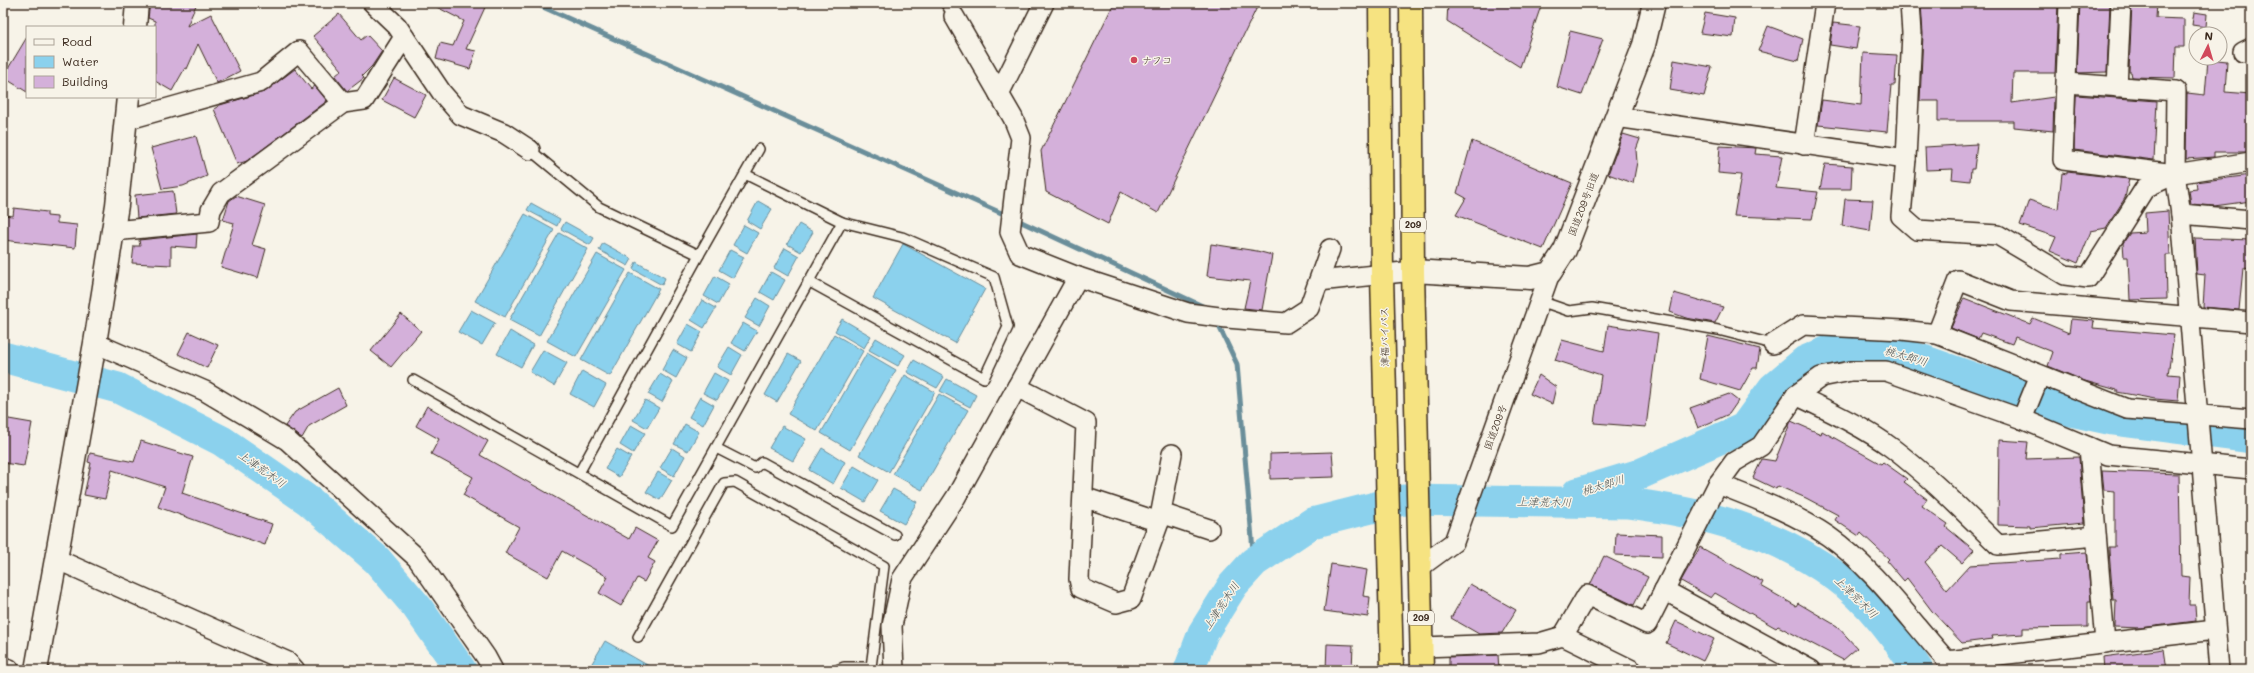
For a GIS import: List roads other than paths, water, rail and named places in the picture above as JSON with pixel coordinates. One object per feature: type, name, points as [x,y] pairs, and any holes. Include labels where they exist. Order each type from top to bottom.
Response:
[{"type":"highway","name":"津福バイパス","points":[[1380,3],[1382,276],[1392,670]]},
{"type":"highway","name":"209","points":[[1412,3],[1413,271],[1422,670]]},
{"type":"street","points":[[135,26],[137,3]]},
{"type":"street","points":[[373,3],[404,37],[442,93],[461,115],[504,133],[530,150]]},
{"type":"street","points":[[999,94],[1044,3]]},
{"type":"street","name":"国道209号旧道","points":[[1550,272],[1565,250],[1644,45],[1654,3]]},
{"type":"street","points":[[1804,145],[1825,3]]},
{"type":"street","points":[[1910,3],[1912,33],[1906,159],[1901,216],[1916,230],[1998,235],[2065,275],[2088,278],[2145,188],[2175,174],[2251,162]]},
{"type":"street","points":[[2069,3],[2063,160],[2175,174]]},
{"type":"street","points":[[2117,87],[2121,3]]},
{"type":"street","points":[[950,9],[1013,118],[1021,138],[1010,232],[1020,254],[1078,277],[1188,312],[1227,318],[1286,323],[1309,308],[1330,249]]},
{"type":"street","points":[[113,231],[209,222],[211,210],[221,193],[343,103],[364,100],[404,37]]},
{"type":"street","points":[[126,120],[260,82],[299,51],[343,103]]},
{"type":"street","points":[[2067,84],[2176,91],[2175,174],[2181,214],[2188,317],[2219,670]]},
{"type":"street","points":[[36,670],[85,403],[113,231],[128,98]]},
{"type":"street","points":[[1616,117],[1906,159]]},
{"type":"street","points":[[2181,214],[2251,220]]},
{"type":"street","points":[[1319,281],[1382,276],[1413,271],[1530,278],[1550,272]]},
{"type":"street","name":"国道209号","points":[[1420,567],[1454,542],[1550,272]]},
{"type":"street","points":[[894,670],[892,626],[902,579],[956,497],[1078,277]]},
{"type":"street","points":[[1936,334],[1958,280],[2011,301],[2251,322]]},
{"type":"street","points":[[1774,344],[1803,325],[1902,330],[1936,334],[2127,409],[2251,419]]},
{"type":"street","points":[[95,343],[205,391],[288,440],[417,558],[486,657],[493,670]]},
{"type":"street","points":[[1563,636],[1586,595],[1647,624],[1718,484],[1734,462],[1762,446],[1796,395],[1820,377],[1851,371],[1886,371],[2022,419],[2108,455],[2251,469]]},
{"type":"street","points":[[2022,419],[2040,375]]},
{"type":"street","points":[[1017,387],[1086,423],[1079,579],[1081,588],[1116,603],[1131,599],[1160,518],[1172,454]]},
{"type":"street","points":[[1796,395],[1850,421],[1891,448],[1923,474],[1998,545],[2096,536]]},
{"type":"street","points":[[2089,446],[2105,643]]},
{"type":"street","points":[[1718,484],[1784,510],[1828,536],[1861,563],[1947,661],[2215,630]]},
{"type":"street","points":[[1083,497],[1160,518],[1209,529]]},
{"type":"street","points":[[56,559],[288,662],[295,670]]},
{"type":"street","points":[[1664,590],[1811,670]]},
{"type":"street","points":[[1422,647],[1539,643],[1563,636],[1632,670]]},
{"type":"street","points":[[3,669],[8,670]]},
{"type":"lane","points":[[579,473],[759,149]]},
{"type":"lane","points":[[530,150],[599,207],[699,255]]},
{"type":"lane","points":[[745,174],[842,222],[902,237],[994,276],[1008,327],[984,378],[808,281]]},
{"type":"lane","points":[[413,380],[672,526],[842,222]]},
{"type":"lane","points":[[1540,301],[1569,311],[1592,308],[1718,330],[1774,344]]},
{"type":"lane","points":[[716,448],[755,468],[762,462],[895,535]]},
{"type":"lane","points":[[638,637],[724,483],[735,482],[884,566],[871,667],[844,667],[837,670]]},
{"type":"water","points":[[758,201],[772,209],[760,229],[747,221]]},
{"type":"water","points":[[531,203],[560,219],[557,226],[527,210]]},
{"type":"water","points":[[525,214],[554,230],[505,317],[475,301]]},
{"type":"water","points":[[565,222],[594,238],[590,245],[561,229]]},
{"type":"water","points":[[799,224],[813,232],[801,252],[787,244]]},
{"type":"water","points":[[744,225],[758,233],[747,253],[733,245]]},
{"type":"water","points":[[559,233],[588,249],[539,336],[509,320]]},
{"type":"water","points":[[603,243],[632,259],[628,266],[599,250]]},
{"type":"water","points":[[903,244],[985,289],[955,343],[873,298]]},
{"type":"water","points":[[785,248],[799,256],[788,276],[774,268]]},
{"type":"water","points":[[730,250],[744,257],[733,278],[719,270]]},
{"type":"water","points":[[597,254],[626,270],[576,357],[547,341]]},
{"type":"water","points":[[636,262],[665,278],[662,285],[633,269]]},
{"type":"water","points":[[771,272],[785,280],[774,300],[760,292]]},
{"type":"water","points":[[630,273],[659,289],[610,376],[581,360]]},
{"type":"water","points":[[715,276],[729,284],[718,304],[704,296]]},
{"type":"water","points":[[757,298],[770,306],[759,326],[745,318]]},
{"type":"water","points":[[702,300],[716,308],[704,328],[691,320]]},
{"type":"water","points":[[471,310],[495,323],[482,345],[458,332]]},
{"type":"water","points":[[842,319],[871,336],[864,348],[835,331]]},
{"type":"water","points":[[743,323],[757,331],[745,351],[731,343]]},
{"type":"water","points":[[688,324],[702,332],[691,352],[677,344]]},
{"type":"water","points":[[510,331],[533,345],[521,367],[497,354]]},
{"type":"water","points":[[834,334],[863,351],[817,431],[788,414]]},
{"type":"water","points":[[876,338],[905,355],[898,366],[869,350]]},
{"type":"water","points":[[729,347],[742,355],[731,375],[717,367]]},
{"type":"water","points":[[543,350],[567,363],[554,386],[530,372]]},
{"type":"water","points":[[673,350],[687,358],[676,378],[662,370]]},
{"type":"water","points":[[867,353],[896,370],[850,450],[821,433]]},
{"type":"water","points":[[788,354],[801,361],[777,402],[765,395]]},
{"type":"water","points":[[914,360],[944,377],[937,388],[907,372]]},
{"type":"water","points":[[582,371],[606,385],[594,407],[570,394]]},
{"type":"water","points":[[714,373],[728,381],[717,400],[703,393]]},
{"type":"water","points":[[660,374],[673,382],[662,402],[648,394]]},
{"type":"water","points":[[905,375],[935,392],[889,472],[859,455]]},
{"type":"water","points":[[947,379],[976,395],[970,407],[940,391]]},
{"type":"water","points":[[939,394],[968,410],[922,490],[893,474]]},
{"type":"water","points":[[700,397],[714,405],[703,425],[689,417]]},
{"type":"water","points":[[645,400],[659,408],[647,428],[633,420]]},
{"type":"water","points":[[685,424],[699,432],[688,451],[674,444]]},
{"type":"water","points":[[631,425],[645,433],[633,453],[620,445]]},
{"type":"water","points":[[782,426],[806,439],[793,461],[769,448]]},
{"type":"water","points":[[672,448],[685,456],[674,476],[660,468]]},
{"type":"water","points":[[822,448],[845,462],[833,484],[809,470]]},
{"type":"water","points":[[617,449],[631,457],[619,477],[605,469]]},
{"type":"water","points":[[854,466],[878,480],[865,502],[841,488]]},
{"type":"water","points":[[658,472],[672,480],[660,500],[646,492]]},
{"type":"water","points":[[893,489],[917,502],[904,524],[880,511]]},
{"type":"water","points":[[605,641],[656,670],[588,670]]},
{"type":"waterway","points":[[534,3],[1008,216]]},
{"type":"waterway","points":[[1015,219],[1211,310]]},
{"type":"waterway","points":[[1216,320],[1237,364],[1254,562]]},
{"type":"waterway","name":"桃太郎川","points":[[1577,493],[1640,474],[1744,428],[1773,388],[1805,361],[1826,352],[1847,348],[1880,348],[1926,361],[2062,409],[2113,420],[2251,438]]},
{"type":"waterway","name":"上津荒木川","points":[[3,357],[118,388],[222,441],[309,501],[377,560],[417,607],[461,670]]},
{"type":"waterway","name":"上津荒木川","points":[[1189,670],[1203,633],[1233,585],[1254,562],[1312,523],[1403,500],[1628,503],[1684,512],[1737,526],[1788,547],[1813,561],[1849,586],[1881,620],[1918,670]]},
{"type":"place","name":"ナフコ","points":[[1134,60]]}]
